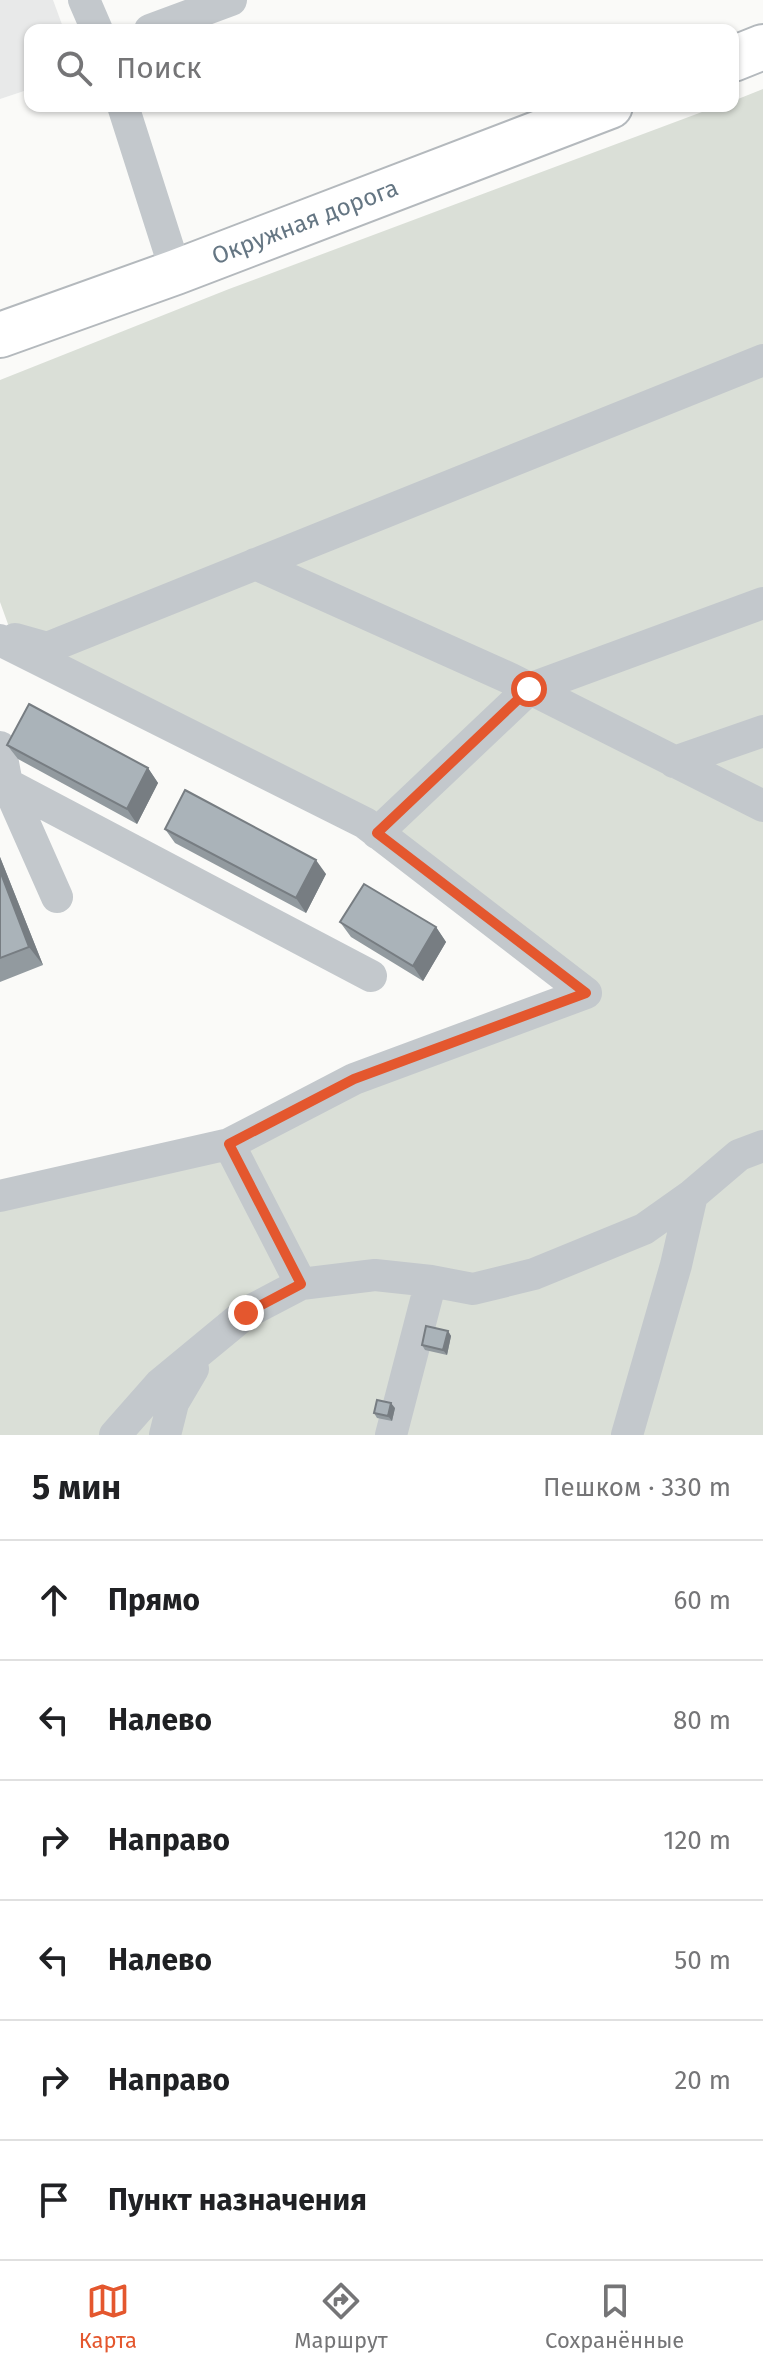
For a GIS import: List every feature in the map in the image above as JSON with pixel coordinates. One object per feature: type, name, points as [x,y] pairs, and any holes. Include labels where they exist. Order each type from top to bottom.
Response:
[{"type":"highway","points":[[739,57],[763,47]]},
{"type":"highway","name":"Окружная дорога","points":[[0,335],[176,272],[594,112]]},
{"type":"street","points":[[84,0],[94,24]]},
{"type":"street","points":[[166,24],[231,0]]},
{"type":"street","points":[[125,112],[176,272]]},
{"type":"street","points":[[0,638],[47,648],[763,360]]},
{"type":"street","points":[[255,564],[529,689],[763,806]]},
{"type":"street","points":[[377,833],[529,689],[763,603]]},
{"type":"street","points":[[0,638],[365,823],[586,993],[354,1079],[229,1144],[0,1196]]},
{"type":"street","points":[[674,762],[763,731]]},
{"type":"street","points":[[0,747],[7,784],[57,897]]},
{"type":"street","points":[[7,784],[371,976]]},
{"type":"street","points":[[229,1144],[301,1284]]},
{"type":"street","points":[[115,1435],[160,1384],[246,1313],[301,1284],[375,1275],[473,1289],[534,1274],[644,1229],[692,1195],[739,1155],[763,1146]]},
{"type":"street","points":[[627,1435],[676,1265],[692,1195]]},
{"type":"street","points":[[391,1435],[431,1281]]},
{"type":"street","points":[[165,1435],[173,1403],[207,1346]]},
{"type":"shaded area","points":[[0,0],[53,0],[62,24],[24,24],[24,91],[0,99]]},
{"type":"shaded area","points":[[763,89],[763,1435],[0,1435],[0,1196],[229,1144],[585,993],[365,823],[17,649],[0,602],[0,380],[229,289],[702,112],[739,112],[739,99]]},
{"type":"building","points":[[29,704],[148,768],[127,809],[7,745]]},
{"type":"building","points":[[185,790],[316,860],[296,898],[165,829]]},
{"type":"building","points":[[0,871],[29,947],[0,958]]},
{"type":"building","points":[[364,884],[436,927],[413,966],[340,922]]},
{"type":"building","points":[[426,1326],[448,1331],[443,1350],[422,1345]]},
{"type":"building","points":[[377,1400],[391,1403],[388,1416],[374,1413]]},
{"type":"route","points":[[246,1313],[301,1284],[229,1144],[354,1079],[586,993],[377,833],[529,689]]}]
